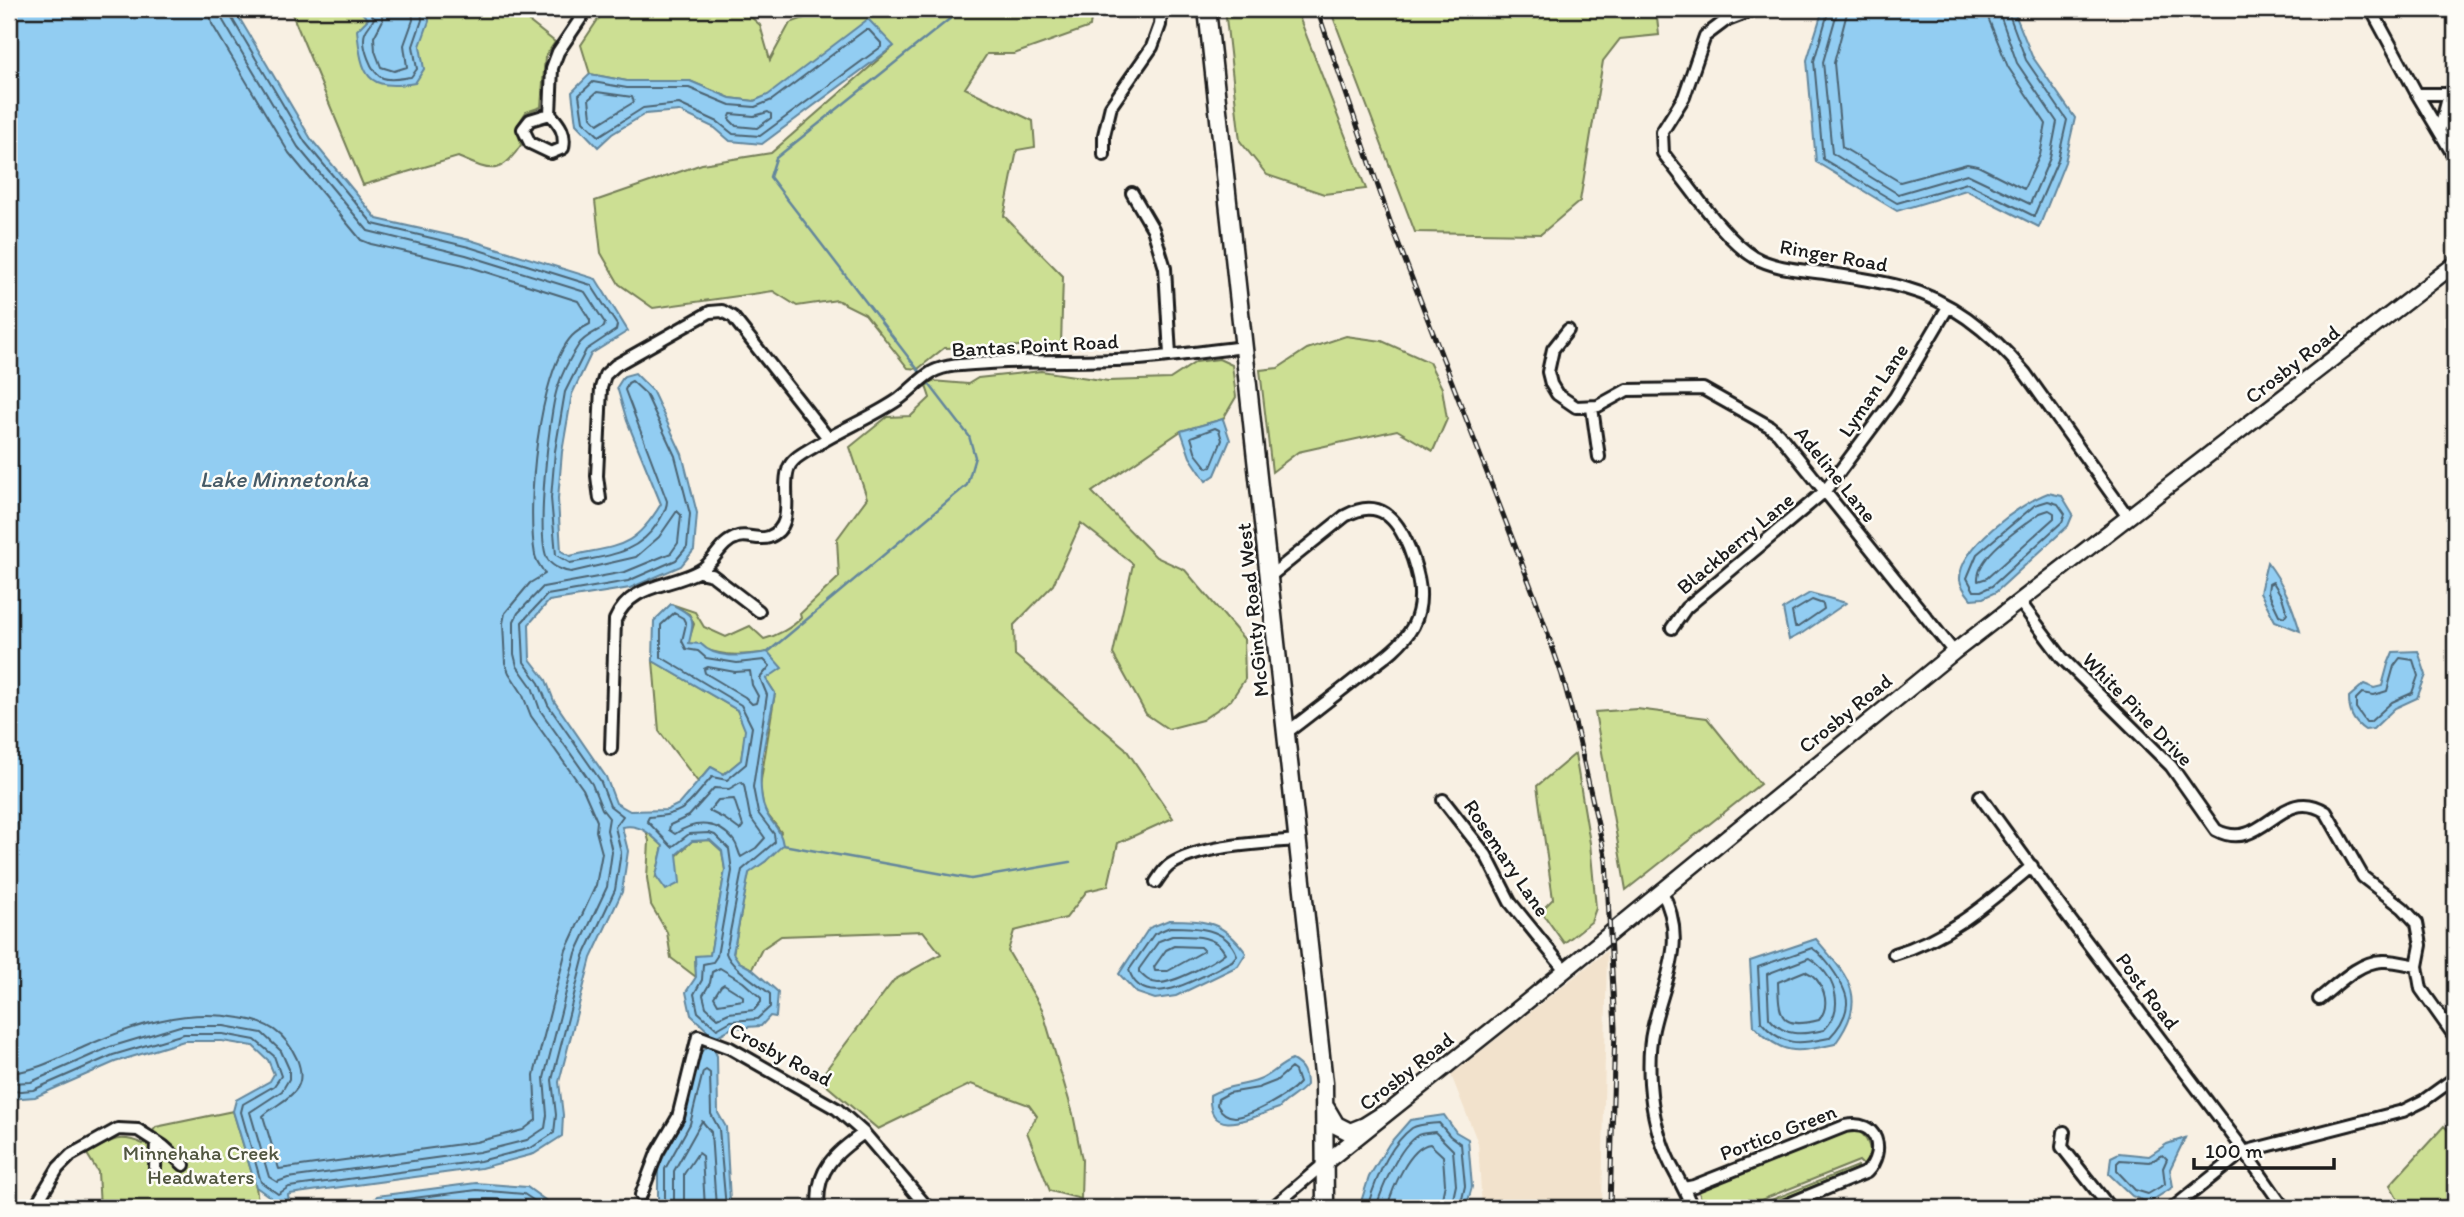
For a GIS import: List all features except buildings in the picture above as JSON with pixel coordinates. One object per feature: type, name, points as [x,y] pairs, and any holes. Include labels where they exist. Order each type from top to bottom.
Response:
[{"type":"main road","name":"McGinty Road West","points":[[1207,9],[1298,839],[1324,1103],[1325,1208]]},
{"type":"main road","points":[[1324,1103],[1336,1125],[1350,1132],[1384,1114]]},
{"type":"street","points":[[550,114],[552,68],[558,52],[587,9]]},
{"type":"street","points":[[1104,155],[1104,135],[1111,106],[1152,47],[1160,25],[1161,9]]},
{"type":"street","name":"Ringer Road","points":[[1756,9],[1725,21],[1706,36],[1684,97],[1662,132],[1664,153],[1731,238],[1754,256],[1782,267],[1907,288],[1966,317],[2008,352],[2128,517]]},
{"type":"street","points":[[2371,9],[2455,158]]},
{"type":"street","points":[[2417,94],[2452,90],[2440,130]]},
{"type":"street","points":[[1132,193],[1153,229],[1165,268],[1170,355]]},
{"type":"street","name":"Crosby Road","points":[[1272,1208],[1954,652],[2455,264]]},
{"type":"street","name":"Lyman Lane","points":[[1825,491],[1895,397],[1948,307]]},
{"type":"street","points":[[600,499],[597,476],[601,388],[605,375],[636,353],[710,312],[722,311],[733,317],[828,438]]},
{"type":"street","points":[[1568,330],[1553,349],[1548,372],[1551,384],[1565,401],[1576,407],[1592,408],[1599,457]]},
{"type":"street","name":"Bantas Point Road","points":[[611,749],[615,620],[620,609],[629,599],[641,592],[699,572],[710,564],[719,549],[731,540],[740,536],[769,537],[781,528],[786,516],[788,470],[793,460],[897,400],[933,372],[967,364],[1139,359],[1244,347]]},
{"type":"street","name":"Adeline Lane","points":[[1592,408],[1628,390],[1703,389],[1778,433],[1954,652]]},
{"type":"street","name":"Blackberry Lane","points":[[1672,628],[1686,608],[1825,491]]},
{"type":"street","points":[[1269,577],[1345,516],[1366,509],[1377,510],[1396,522],[1402,531],[1420,582],[1419,612],[1405,638],[1286,733]]},
{"type":"street","points":[[699,572],[712,575],[759,611]]},
{"type":"street","name":"White Pine Drive","points":[[2020,601],[2063,658],[2171,766],[2216,830],[2225,835],[2245,836],[2294,805],[2316,806],[2326,812],[2363,877],[2403,908],[2417,923],[2421,945],[2417,966],[2421,989],[2455,1037]]},
{"type":"street","name":"Post Road","points":[[1980,796],[2284,1208]]},
{"type":"street","name":"Rosemary Lane","points":[[1443,800],[1486,855],[1510,902],[1565,970]]},
{"type":"street","points":[[1156,882],[1167,866],[1183,858],[1223,848],[1298,839]]},
{"type":"street","points":[[1894,954],[1948,932],[2032,866]]},
{"type":"street","points":[[1661,890],[1671,912],[1675,937],[1674,953],[1650,1041],[1650,1081],[1656,1127],[1661,1143],[1692,1208]]},
{"type":"street","points":[[2319,999],[2365,965],[2386,961],[2417,966]]},
{"type":"street","name":"Crosby Road","points":[[641,1195],[657,1153],[678,1117],[698,1036],[784,1078],[837,1109],[864,1133],[928,1208]]},
{"type":"street","points":[[2173,1208],[2243,1152],[2403,1111],[2423,1101],[2455,1078]]},
{"type":"street","name":"Portico Green","points":[[1684,1188],[1845,1126],[1853,1124],[1869,1129],[1874,1135],[1878,1148],[1874,1164],[1867,1172],[1779,1208]]},
{"type":"street","points":[[34,1208],[64,1161],[118,1129],[138,1130],[184,1165]]},
{"type":"street","points":[[2064,1132],[2062,1147],[2110,1208]]},
{"type":"street","points":[[819,1208],[822,1176],[830,1161],[839,1150],[864,1133]]},
{"type":"street","points":[[155,1168],[156,1142]]},
{"type":"shaded area","points":[[1607,951],[1602,1208],[1482,1208],[1478,1143],[1451,1075]]},
{"type":"green space","points":[[290,9],[513,9],[555,42],[545,57],[541,107],[526,112],[517,126],[521,145],[500,167],[486,168],[458,157],[363,185]]},
{"type":"green space","points":[[605,9],[742,9],[760,25],[770,60],[790,23],[829,9],[1092,9],[1090,27],[1014,54],[987,54],[965,88],[1033,121],[1035,147],[1017,150],[1004,216],[1063,276],[1061,345],[944,348],[918,369],[908,368],[865,314],[837,300],[797,306],[773,291],[653,308],[619,284],[601,253],[595,201],[702,164],[771,153],[894,46],[754,101],[730,98],[690,81],[627,81],[590,74],[581,45]]},
{"type":"green space","points":[[1225,9],[1296,9],[1366,189],[1324,194],[1267,175],[1240,141]]},
{"type":"green space","points":[[1330,9],[1656,9],[1659,35],[1620,39],[1603,61],[1580,201],[1541,234],[1415,232]]},
{"type":"green space","points":[[1346,336],[1382,341],[1429,362],[1442,388],[1447,419],[1433,451],[1397,430],[1298,452],[1272,472],[1260,370],[1278,368],[1307,349]]},
{"type":"green space","points":[[1219,359],[1232,365],[1236,397],[1223,419],[1181,431],[1092,492],[1156,557],[1185,570],[1244,639],[1245,679],[1231,700],[1202,720],[1168,729],[1146,714],[1113,654],[1133,564],[1081,523],[1053,585],[1014,625],[1015,655],[1125,748],[1173,818],[1118,843],[1108,886],[1087,891],[1066,918],[1014,931],[1008,951],[1042,1009],[1073,1114],[1082,1160],[1081,1199],[1050,1191],[1027,1132],[1037,1116],[1029,1105],[971,1084],[878,1129],[819,1079],[894,980],[941,954],[923,931],[781,936],[762,949],[752,969],[739,962],[733,954],[749,872],[766,861],[781,832],[764,810],[760,786],[775,693],[766,679],[768,652],[727,654],[688,643],[694,624],[689,614],[671,604],[695,612],[704,627],[726,637],[750,626],[764,639],[797,622],[801,618],[800,614],[839,577],[837,539],[867,498],[850,447],[887,417],[911,416],[930,398],[926,386],[932,381],[968,384],[978,378],[1041,371],[1108,381],[1170,379],[1196,362]]},
{"type":"green space","points":[[653,661],[737,710],[746,730],[741,760],[724,774],[711,767],[698,782],[659,731]]},
{"type":"green space","points":[[1637,709],[1707,718],[1760,784],[1626,890],[1595,712]]},
{"type":"green space","points":[[1575,754],[1590,843],[1596,908],[1591,922],[1564,943],[1541,911],[1553,899],[1537,786]]},
{"type":"green space","points":[[646,830],[663,846],[656,876],[692,841],[710,840],[722,851],[725,870],[710,956],[695,956],[696,977],[671,958],[667,932],[651,905],[647,878],[649,841]]},
{"type":"green space","name":"Minnehaha Creek Headwaters","points":[[233,1111],[256,1187],[259,1208],[100,1208],[98,1172],[87,1154],[114,1140],[127,1139],[143,1144],[156,1127]]},
{"type":"green space","points":[[2444,1126],[2455,1137],[2455,1208],[2403,1208],[2390,1185]]},
{"type":"green space","points":[[1844,1130],[1861,1132],[1869,1144],[1870,1153],[1864,1166],[1859,1161],[1741,1208],[1704,1208],[1698,1189]]},
{"type":"green space","points":[[1857,1166],[1857,1169],[1759,1208],[1751,1208]]},
{"type":"water","name":"Lake Minnetonka","points":[[9,9],[234,9],[311,139],[377,219],[470,240],[596,279],[628,331],[591,354],[572,394],[562,452],[558,499],[561,551],[570,556],[623,543],[642,530],[661,504],[627,421],[617,387],[624,376],[635,373],[652,390],[682,454],[697,513],[694,550],[681,566],[630,588],[549,601],[529,624],[530,659],[546,680],[554,701],[606,777],[616,803],[630,811],[667,810],[679,804],[711,767],[724,774],[741,760],[745,730],[737,710],[653,661],[654,621],[671,604],[691,618],[689,643],[701,644],[724,655],[768,652],[782,668],[766,679],[775,693],[763,750],[761,794],[764,807],[783,845],[749,873],[733,953],[739,962],[752,969],[778,992],[776,1017],[770,1016],[761,1026],[732,1028],[717,1036],[713,1047],[717,1056],[718,1113],[726,1127],[730,1201],[733,1208],[658,1208],[658,1167],[683,1121],[700,1053],[708,1045],[711,1034],[691,1015],[686,992],[696,977],[695,956],[710,955],[725,870],[722,851],[710,840],[692,841],[677,854],[680,883],[666,890],[656,876],[663,846],[645,831],[628,826],[622,827],[628,851],[622,892],[591,958],[559,1082],[563,1115],[562,1136],[534,1154],[481,1168],[290,1194],[290,1208],[272,1208],[270,1197],[256,1187],[233,1111],[236,1100],[270,1081],[274,1074],[268,1060],[253,1046],[222,1041],[184,1041],[115,1062],[35,1097],[9,1099]]},
{"type":"water","points":[[361,9],[428,9],[429,21],[420,46],[424,69],[415,83],[386,85],[370,77],[361,59],[359,46],[357,30],[368,19]]},
{"type":"water","points":[[1823,9],[2013,9],[2032,56],[2075,118],[2065,162],[2039,227],[1966,190],[1897,211],[1816,162],[1807,60]]},
{"type":"water","points":[[868,19],[894,46],[762,144],[730,141],[715,128],[679,111],[645,114],[612,134],[598,147],[576,124],[572,92],[590,74],[627,81],[690,81],[730,98],[754,101],[768,95]]},
{"type":"water","points":[[1223,419],[1230,440],[1215,475],[1206,481],[1190,457],[1181,431]]},
{"type":"water","points":[[2048,493],[2062,496],[2073,514],[2068,526],[1996,592],[1983,598],[1971,599],[1960,580],[1962,567],[1969,554],[2008,516]]},
{"type":"water","points":[[2267,562],[2287,595],[2300,631],[2275,621],[2260,592]]},
{"type":"water","points":[[1810,593],[1846,603],[1789,640],[1783,609]]},
{"type":"water","points":[[2418,651],[2426,675],[2417,698],[2395,708],[2373,729],[2365,730],[2352,716],[2349,697],[2364,684],[2374,688],[2382,686],[2393,652]]},
{"type":"water","points":[[1169,920],[1204,922],[1221,928],[1238,942],[1246,953],[1238,966],[1176,996],[1155,999],[1137,993],[1119,974],[1149,928]]},
{"type":"water","points":[[1816,939],[1838,965],[1851,988],[1851,1013],[1835,1044],[1790,1050],[1773,1043],[1754,1026],[1750,961]]},
{"type":"water","points":[[1292,1060],[1303,1070],[1306,1085],[1279,1108],[1235,1122],[1224,1122],[1216,1118],[1211,1110],[1210,1095],[1259,1080]]},
{"type":"water","points":[[1444,1115],[1456,1132],[1468,1139],[1472,1187],[1466,1208],[1359,1208],[1369,1177],[1389,1144],[1410,1120]]},
{"type":"water","points":[[2185,1138],[2170,1169],[2173,1187],[2148,1203],[2132,1196],[2109,1174],[2111,1157],[2119,1153],[2149,1156],[2167,1144]]},
{"type":"water","points":[[476,1183],[527,1187],[552,1205],[552,1208],[368,1208],[377,1196]]},
{"type":"waterway","points":[[922,375],[770,177],[776,158],[962,9]]},
{"type":"waterway","points":[[768,652],[967,485],[975,457],[969,436],[926,380]]},
{"type":"waterway","points":[[783,845],[971,879],[1070,862]]},
{"type":"railway","points":[[1317,9],[1391,224],[1536,600],[1562,675],[1576,727],[1606,860],[1615,1028],[1610,1208]]}]
